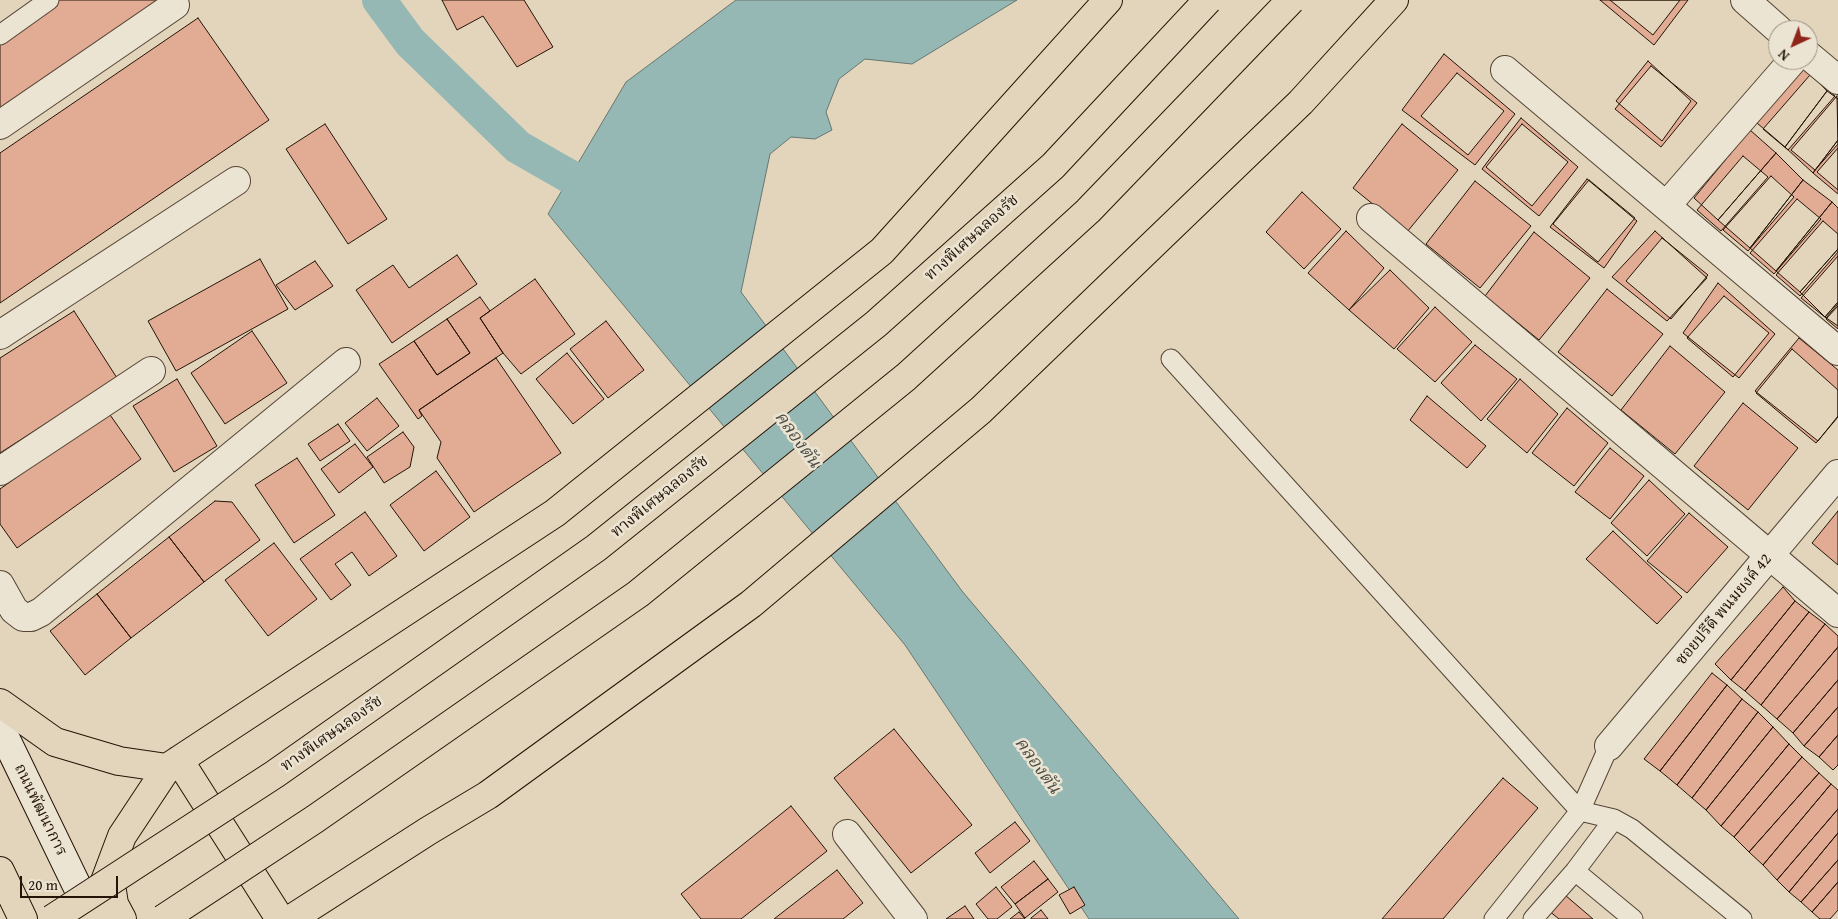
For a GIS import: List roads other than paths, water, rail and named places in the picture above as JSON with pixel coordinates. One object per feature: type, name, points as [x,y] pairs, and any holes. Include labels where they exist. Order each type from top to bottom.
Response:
[{"type":"main road","points":[[92,918],[122,836],[173,764],[555,513],[882,251],[1108,0]]},
{"type":"main road","name":"ทางพิเศษฉลองรัช","points":[[52,919],[275,774],[596,548],[876,324],[928,278],[1053,166],[1208,0]]},
{"type":"main road","points":[[163,919],[315,819],[638,594],[906,377],[1088,212],[1291,0]]},
{"type":"main road","points":[[291,919],[488,795],[751,604],[981,410],[1301,102],[1394,0]]},
{"type":"main road","points":[[0,703],[55,742],[119,761],[173,764]]},
{"type":"main road","points":[[173,764],[280,919]]},
{"type":"main road","points":[[109,870],[114,904],[122,919]]},
{"type":"main road","points":[[0,871],[23,919]]},
{"type":"street","points":[[1744,0],[1768,21]]},
{"type":"street","points":[[0,125],[175,5]]},
{"type":"street","points":[[1818,63],[1838,80]]},
{"type":"street","points":[[1505,70],[1838,352]]},
{"type":"street","points":[[1666,206],[1784,70]]},
{"type":"street","points":[[0,335],[236,181]]},
{"type":"street","points":[[1371,218],[1838,612]]},
{"type":"street","points":[[0,586],[14,610],[23,617],[31,617],[42,612],[346,362]]},
{"type":"street","points":[[0,471],[151,371]]},
{"type":"street","name":"ซอยปรีดี พนมยงค์ 42","points":[[1609,746],[1838,474]]},
{"type":"street","name":"ถนนพัฒนาการ","points":[[0,727],[92,918]]},
{"type":"street","points":[[847,834],[913,919]]},
{"type":"lane","points":[[0,35],[49,0]]},
{"type":"lane","points":[[1171,359],[1580,811],[1614,819],[1632,829],[1742,919]]},
{"type":"lane","points":[[1494,919],[1580,811],[1609,746]]},
{"type":"lane","points":[[1533,919],[1575,871],[1614,819]]},
{"type":"lane","points":[[1575,871],[1633,919]]},
{"type":"water","name":"คลองตัน","points":[[736,0],[1017,0],[912,64],[865,59],[839,79],[826,112],[832,130],[815,139],[791,137],[770,154],[741,292],[962,591],[1239,919],[1089,919],[905,645],[548,214],[626,82]]},
{"type":"waterway","points":[[379,0],[410,42],[518,147],[609,199]]}]
